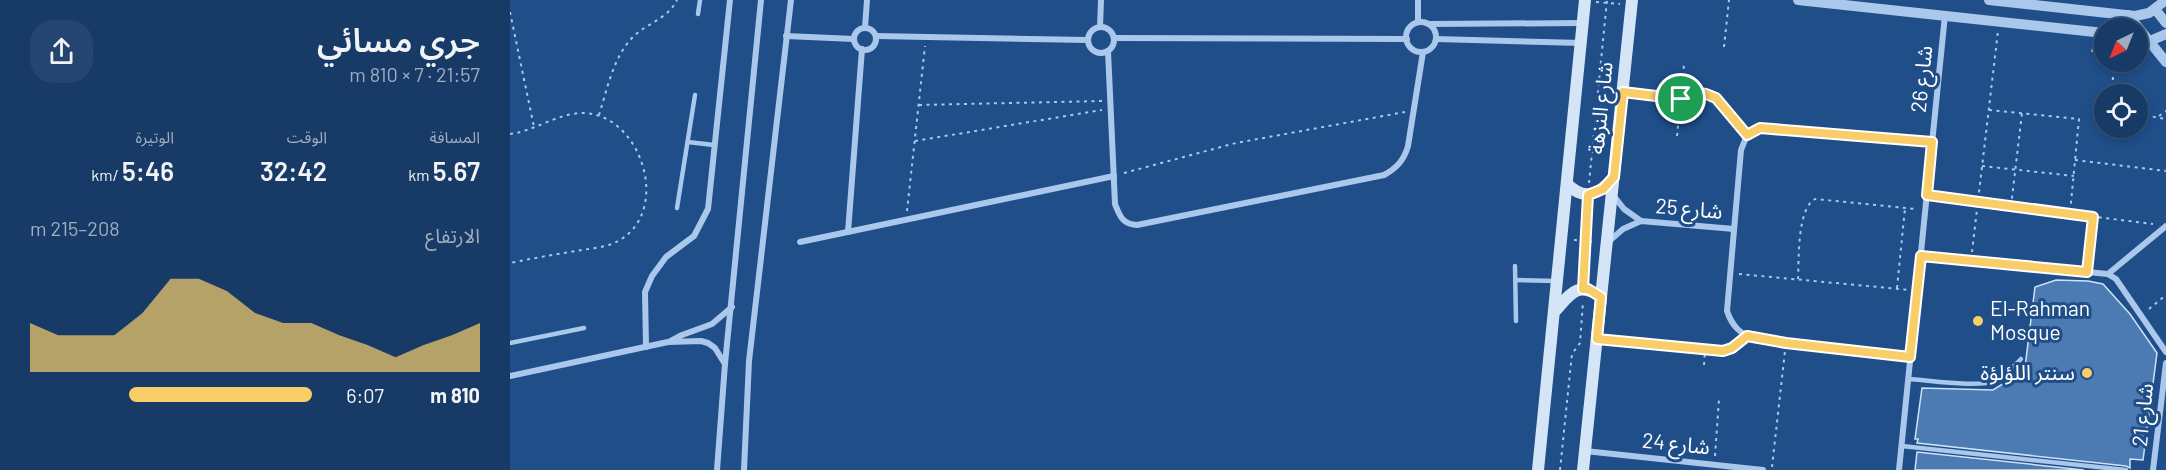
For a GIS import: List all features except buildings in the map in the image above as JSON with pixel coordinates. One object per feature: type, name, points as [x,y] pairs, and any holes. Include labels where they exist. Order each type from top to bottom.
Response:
[{"type":"main road","name":"شارع النزهة","points":[[1538,470],[1585,1]]},
{"type":"main road","name":"شارع النزهة","points":[[1583,470],[1632,3]]},
{"type":"main road","points":[[1567,184],[1573,190],[1588,195],[1603,189],[1614,177]]},
{"type":"main road","points":[[1554,312],[1575,291],[1588,289],[1601,297]]},
{"type":"street","points":[[646,347],[645,292],[647,287],[666,257],[692,239],[701,225],[709,202],[730,0]]},
{"type":"street","points":[[717,470],[760,0]]},
{"type":"street","points":[[744,470],[749,361],[791,0]]},
{"type":"street","points":[[865,28],[867,0]]},
{"type":"street","points":[[1100,27],[1101,0]]},
{"type":"street","points":[[1418,0],[1418,22]]},
{"type":"street","points":[[1798,0],[2094,32]]},
{"type":"street","points":[[1989,0],[2142,16],[2166,0]]},
{"type":"street","points":[[2155,9],[2166,23]]},
{"type":"street","name":"شارع 26","points":[[1899,470],[1945,15]]},
{"type":"street","points":[[2128,15],[2166,62]]},
{"type":"street","points":[[1429,24],[1436,33],[1432,48],[1422,52],[1412,48],[1407,39],[1409,28],[1418,22],[1429,24],[1583,23]]},
{"type":"street","points":[[1100,27],[1110,30],[1114,38],[1113,45],[1104,53],[1095,51],[1088,40],[1092,31],[1100,27]]},
{"type":"street","points":[[865,28],[872,30],[876,36],[873,47],[862,49],[856,45],[854,39],[858,30],[865,28]]},
{"type":"street","points":[[2150,41],[2166,34]]},
{"type":"street","points":[[786,36],[854,39]]},
{"type":"street","points":[[876,36],[1088,40]]},
{"type":"street","points":[[1114,38],[1407,39]]},
{"type":"street","points":[[1436,39],[1581,43]]},
{"type":"street","points":[[848,232],[862,49]]},
{"type":"street","points":[[1108,51],[1115,204],[1120,218],[1137,225],[1384,175],[1394,169],[1405,156],[1422,52]]},
{"type":"street","points":[[1747,135],[1760,128],[1932,142]]},
{"type":"street","name":"شارع 25","points":[[1747,135],[1741,150],[1727,311],[1734,326],[1747,336]]},
{"type":"street","points":[[800,242],[1114,176]]},
{"type":"street","name":"شارع 25","points":[[1612,193],[1624,208],[1641,220]]},
{"type":"street","name":"شارع 25","points":[[1607,243],[1629,225],[1641,220],[1734,229]]},
{"type":"street","points":[[2108,274],[2166,226]]},
{"type":"street","points":[[1921,256],[2108,274],[2116,279],[2166,351]]},
{"type":"street","points":[[668,342],[712,324],[732,307]]},
{"type":"street","points":[[1747,336],[1786,343],[1910,357]]},
{"type":"street","points":[[510,376],[668,342],[701,341],[708,343],[725,364]]},
{"type":"street","name":"شارع 21","points":[[2153,470],[2166,363]]},
{"type":"street","name":"شارع 24","points":[[1585,451],[1763,470]]},
{"type":"lane","points":[[698,14],[700,0]]},
{"type":"lane","points":[[677,208],[695,95]]},
{"type":"lane","points":[[688,142],[714,145]]},
{"type":"lane","points":[[1515,266],[1516,321]]},
{"type":"lane","points":[[1515,280],[1556,281]]},
{"type":"lane","points":[[510,343],[584,328]]},
{"type":"lane","points":[[1908,379],[1981,384],[1993,382],[2003,376],[2020,359]]},
{"type":"lane","points":[[1902,446],[2126,470]]},
{"type":"path","points":[[598,115],[623,49],[638,32],[666,15],[676,0]]},
{"type":"path","points":[[1724,47],[1729,0]]},
{"type":"path","points":[[1585,1],[1632,3]]},
{"type":"path","points":[[1560,470],[1572,354],[1580,343],[1588,195],[1607,2]]},
{"type":"path","points":[[510,12],[534,128]]},
{"type":"path","points":[[1971,261],[1999,20]]},
{"type":"path","points":[[906,219],[926,37]]},
{"type":"path","points":[[1677,136],[1684,64]]},
{"type":"path","points":[[1682,91],[1706,94],[1716,98],[1747,135]]},
{"type":"path","points":[[1623,92],[1681,99]]},
{"type":"path","points":[[918,105],[1111,104]]},
{"type":"path","points":[[915,141],[1111,104]]},
{"type":"path","points":[[1114,176],[1236,143],[1414,110]]},
{"type":"path","points":[[1989,110],[2078,117],[2070,214]]},
{"type":"path","points":[[2158,117],[2166,111]]},
{"type":"path","points":[[510,134],[534,128],[567,115],[583,113],[598,115],[620,128],[633,145],[643,165],[646,186],[645,209],[634,228],[618,241],[510,263]]},
{"type":"path","points":[[2011,206],[2022,113]]},
{"type":"path","points":[[2148,116],[2166,119]]},
{"type":"path","points":[[2075,160],[2166,171]]},
{"type":"path","points":[[1982,166],[2074,176]]},
{"type":"path","points":[[1927,195],[2156,224]]},
{"type":"path","points":[[1798,279],[1803,216],[1809,203],[1815,199],[1925,210]]},
{"type":"path","points":[[1897,288],[1905,208]]},
{"type":"path","points":[[2087,272],[2093,217]]},
{"type":"path","points":[[1561,238],[1607,243]]},
{"type":"path","points":[[1731,274],[1917,290]]},
{"type":"path","points":[[2142,314],[2166,295]]},
{"type":"path","points":[[1597,339],[1723,351],[1732,348],[1747,336]]},
{"type":"path","points":[[1772,470],[1786,343]]},
{"type":"path","points":[[1704,365],[1705,350]]},
{"type":"path","points":[[1714,465],[1719,399]]},
{"type":"place","name":"El-Rahman Mosque","points":[[1978,321]]},
{"type":"place","name":"سنتر اللؤلؤة","points":[[2087,373]]},
{"type":"route","points":[[1682,91],[1706,94],[1716,98],[1747,135],[1760,128],[1932,142],[1927,195],[2093,217],[2087,272],[1921,256],[1910,357],[1786,343],[1747,336],[1741,343],[1723,351],[1597,339],[1601,297],[1588,289],[1583,289],[1588,195],[1603,189],[1614,177],[1623,92],[1681,99],[1682,91]]}]
